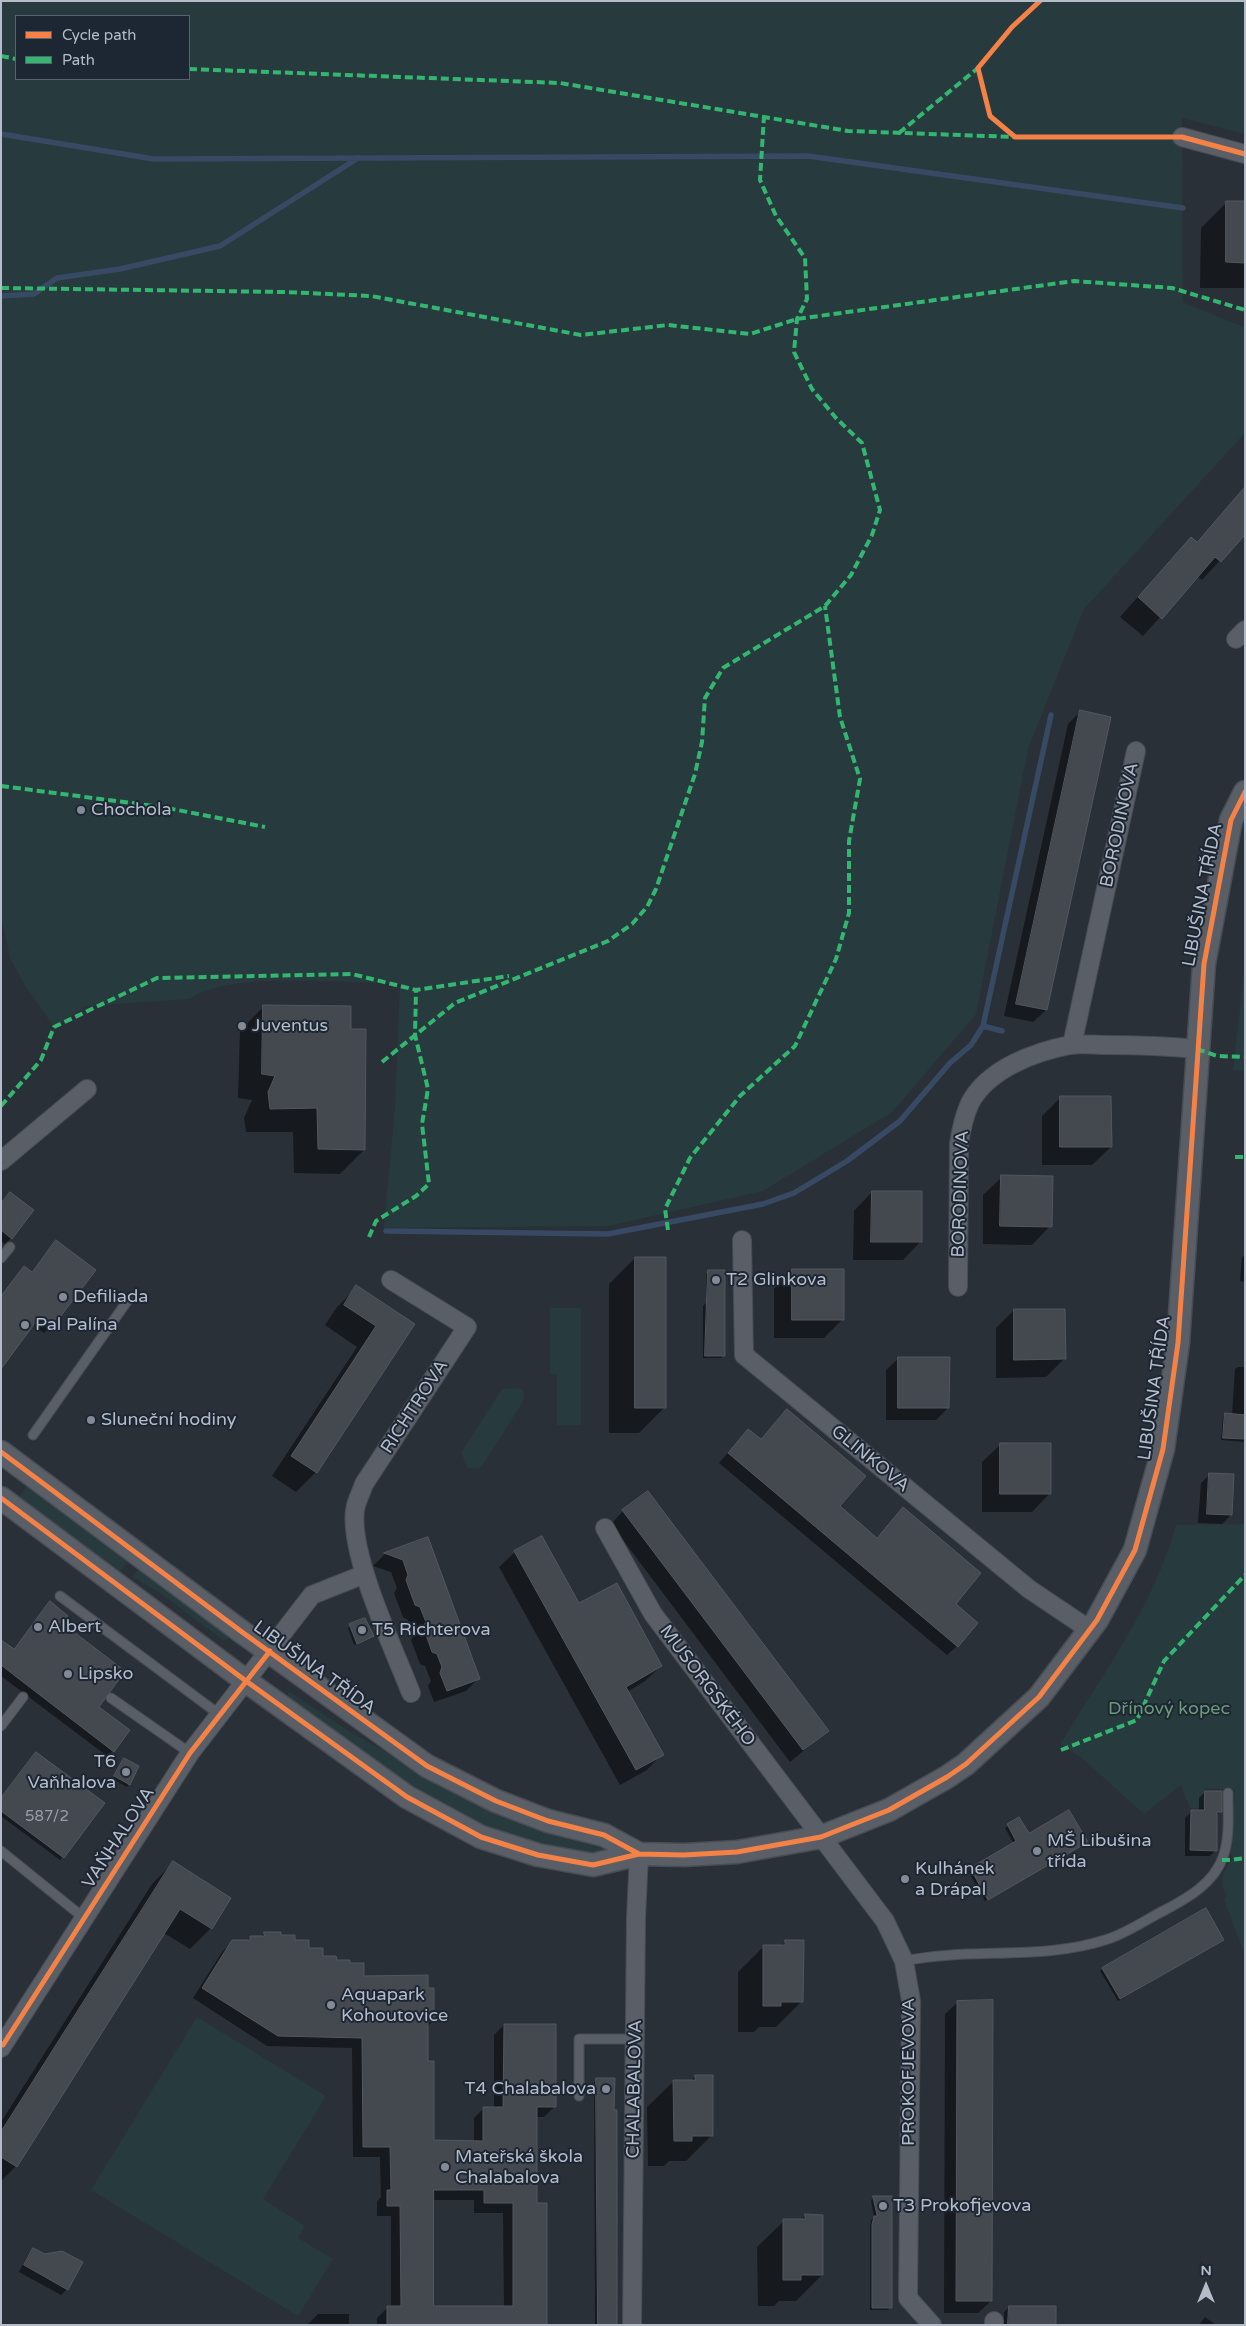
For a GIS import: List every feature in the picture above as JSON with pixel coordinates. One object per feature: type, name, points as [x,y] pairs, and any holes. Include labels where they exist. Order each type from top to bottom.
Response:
[{"type":"street","points":[[1182,137],[1245,154]]},
{"type":"street","name":"BORODINOVA","points":[[1072,1045],[1136,751]]},
{"type":"street","name":"LIBUŠINA TŘÍDA","points":[[1,1498],[246,1681],[407,1797],[481,1837],[538,1855],[594,1865],[640,1854],[684,1855],[737,1852],[821,1837],[889,1810],[960,1769],[1039,1697],[1090,1630],[1135,1550],[1163,1449],[1178,1343],[1205,955],[1231,820],[1245,792]]},
{"type":"street","name":"BORODINOVA","points":[[958,1287],[959,1144],[963,1122],[971,1102],[989,1080],[1013,1064],[1041,1052],[1072,1045],[1158,1045],[1197,1049]]},
{"type":"street","points":[[1,1161],[87,1089]]},
{"type":"street","name":"GLINKOVA","points":[[742,1240],[744,1355],[1029,1589],[1090,1630]]},
{"type":"street","name":"RICHTROVA","points":[[391,1280],[467,1327],[364,1484],[355,1510],[356,1541],[365,1574],[411,1693]]},
{"type":"street","name":"LIBUŠINA TŘÍDA","points":[[1,1452],[427,1766],[496,1801],[548,1821],[604,1835],[640,1854]]},
{"type":"street","name":"MUSORGSKÉHO","points":[[605,1528],[653,1614],[821,1837]]},
{"type":"street","points":[[270,1651],[312,1595],[365,1574]]},
{"type":"street","name":"VAŇHALOVA","points":[[2,2045],[190,1753],[270,1651]]},
{"type":"street","name":"PROKOFJEVOVA","points":[[821,1837],[885,1921],[904,1961],[911,2001],[908,2298],[932,2325]]},
{"type":"street","name":"CHALABALOVA","points":[[632,2325],[636,1918],[640,1854]]},
{"type":"lane","points":[[1,1258],[10,1246]]},
{"type":"lane","points":[[33,1436],[128,1300]]},
{"type":"lane","points":[[60,1596],[220,1715]]},
{"type":"lane","points":[[1,1726],[23,1697]]},
{"type":"lane","points":[[111,1698],[190,1753]]},
{"type":"lane","points":[[904,1961],[934,1956],[1064,1949],[1109,1939],[1191,1896],[1210,1878],[1222,1860],[1226,1846],[1228,1793]]},
{"type":"lane","points":[[1,1851],[84,1918]]},
{"type":"lane","points":[[578,2096],[579,2039],[635,2039]]},
{"type":"green space","points":[[1,1],[1245,1],[1245,134],[1182,118],[1183,302],[1245,328],[1245,433],[1084,609],[1028,749],[976,1014],[892,1112],[763,1191],[608,1226],[384,1228],[395,1106],[400,984],[290,981],[231,985],[207,990],[190,999],[86,1006],[54,1027],[26,987],[10,958],[1,917]]},
{"type":"green space","points":[[1245,962],[1245,1071],[1233,1070]]},
{"type":"green space","points":[[550,1308],[581,1308],[581,1425],[557,1425],[557,1374],[550,1374]]},
{"type":"green space","points":[[520,1388],[524,1392],[523,1402],[482,1466],[468,1468],[461,1453],[502,1389]]},
{"type":"green space","points":[[28,1484],[129,1560],[120,1571],[19,1498]]},
{"type":"green space","name":"Dřínový kopec","points":[[1245,1524],[1245,1955],[1224,1899],[1227,1896],[1222,1881],[1232,1859],[1230,1848],[1235,1790],[1205,1788],[1205,1808],[1190,1808],[1181,1785],[1144,1814],[1083,1759],[1060,1744],[1110,1665],[1141,1611],[1155,1583],[1176,1525]]},
{"type":"green space","points":[[139,1568],[229,1636],[228,1639],[223,1640],[163,1595],[133,1577]]},
{"type":"green space","points":[[290,1692],[350,1732],[493,1812],[552,1835],[612,1851],[610,1856],[565,1849],[521,1839],[489,1828],[458,1813],[428,1797],[370,1759],[288,1698],[288,1693]]},
{"type":"green space","points":[[197,2017],[326,2096],[263,2199],[305,2226],[298,2238],[333,2259],[298,2316],[91,2190]]},
{"type":"building","points":[[1226,201],[1245,201],[1245,263],[1226,262]]},
{"type":"building","points":[[1245,487],[1245,535],[1221,562],[1215,557],[1162,619],[1138,597],[1191,537],[1197,542]]},
{"type":"building","points":[[1080,710],[1111,717],[1047,1010],[1016,1004]]},
{"type":"building","points":[[263,1005],[351,1006],[351,1029],[366,1029],[365,1150],[318,1149],[317,1108],[270,1109],[268,1092],[275,1076],[262,1074]]},
{"type":"building","points":[[1060,1096],[1111,1096],[1112,1147],[1060,1147]]},
{"type":"building","points":[[1001,1175],[1053,1176],[1052,1227],[1000,1226]]},
{"type":"building","points":[[872,1191],[922,1191],[922,1242],[871,1242]]},
{"type":"building","points":[[10,1192],[34,1210],[12,1239],[1,1230],[1,1204]]},
{"type":"building","points":[[56,1240],[96,1270],[54,1325],[41,1315],[1,1369],[1,1296],[24,1266],[32,1272]]},
{"type":"building","points":[[635,1257],[666,1257],[666,1408],[635,1408]]},
{"type":"building","points":[[792,1269],[844,1269],[844,1320],[792,1320]]},
{"type":"building","points":[[708,1270],[725,1270],[725,1356],[705,1356]]},
{"type":"building","points":[[356,1285],[415,1324],[317,1473],[291,1456],[376,1326],[344,1305]]},
{"type":"building","points":[[1014,1309],[1065,1309],[1066,1359],[1014,1360]]},
{"type":"building","points":[[898,1357],[950,1357],[949,1408],[898,1408]]},
{"type":"building","points":[[787,1409],[866,1476],[840,1506],[877,1538],[903,1507],[981,1573],[956,1604],[978,1623],[958,1647],[728,1453],[748,1429],[761,1439]]},
{"type":"building","points":[[1225,1413],[1245,1415],[1245,1439],[1223,1438]]},
{"type":"building","points":[[1000,1443],[1051,1443],[1051,1494],[1000,1494]]},
{"type":"building","points":[[1209,1473],[1234,1474],[1232,1515],[1207,1514]]},
{"type":"building","points":[[648,1491],[829,1731],[803,1750],[622,1510]]},
{"type":"building","points":[[542,1536],[579,1603],[617,1583],[662,1666],[626,1687],[664,1755],[636,1770],[514,1551]]},
{"type":"building","points":[[428,1537],[480,1679],[447,1691],[440,1673],[442,1667],[437,1654],[432,1652],[423,1626],[426,1622],[420,1607],[415,1605],[406,1580],[408,1575],[403,1560],[384,1553]]},
{"type":"building","name":"Lipsko","points":[[50,1601],[68,1616],[62,1623],[125,1671],[99,1707],[130,1730],[114,1752],[1,1665],[1,1640],[14,1649]]},
{"type":"building","name":"T5 Richterova","points":[[365,1618],[374,1636],[357,1644],[349,1624]]},
{"type":"building","points":[[36,1752],[105,1803],[64,1858],[1,1811],[1,1798]]},
{"type":"building","name":"T6 Vaňhalova","points":[[124,1758],[139,1766],[130,1785],[114,1776]]},
{"type":"building","points":[[1205,1791],[1222,1791],[1222,1812],[1217,1812],[1217,1851],[1190,1850],[1191,1810],[1204,1810]]},
{"type":"building","name":"MŠ Libušina třída","points":[[1069,1810],[1088,1842],[988,1900],[970,1868],[1016,1841],[1007,1824],[1019,1817],[1029,1833]]},
{"type":"building","points":[[173,1861],[231,1898],[212,1929],[180,1909],[17,2167],[1,2157],[1,2132]]},
{"type":"building","points":[[1206,1908],[1224,1940],[1120,1999],[1102,1968]]},
{"type":"building","points":[[264,1932],[281,1932],[281,1935],[295,1935],[295,1940],[309,1940],[309,1948],[323,1948],[323,1956],[336,1956],[337,1960],[350,1960],[350,1963],[364,1963],[364,1976],[428,1975],[428,1988],[434,1988],[434,2021],[428,2021],[428,2061],[434,2061],[434,2140],[483,2141],[483,2107],[503,2107],[504,2024],[556,2024],[556,2107],[537,2107],[537,2203],[547,2203],[547,2325],[387,2325],[387,2306],[401,2306],[400,2206],[387,2206],[387,2190],[391,2190],[390,2147],[363,2147],[362,2038],[278,2036],[202,1988],[232,1940],[250,1940],[250,1936],[264,1936]],"holes":[[[434,2190],[484,2190],[484,2203],[513,2203],[513,2306],[434,2306]]]},
{"type":"building","points":[[785,1940],[804,1940],[803,2002],[781,2002],[781,2006],[763,2006],[763,1945],[785,1945]]},
{"type":"building","points":[[993,2000],[992,2301],[956,2301],[957,2001]]},
{"type":"building","points":[[695,2075],[713,2075],[713,2136],[692,2136],[692,2141],[674,2141],[673,2080],[695,2080]]},
{"type":"building","points":[[596,2078],[615,2078],[614,2110],[617,2110],[617,2325],[598,2325]]},
{"type":"building","points":[[873,2196],[892,2196],[892,2308],[872,2308],[872,2225],[874,2216],[877,2216]]},
{"type":"building","points":[[805,2214],[823,2215],[823,2275],[801,2275],[801,2280],[783,2280],[783,2219],[805,2219]]},
{"type":"building","points":[[33,2248],[45,2254],[62,2251],[83,2262],[68,2290],[24,2265]]},
{"type":"building","points":[[1009,2306],[1056,2306],[1056,2325],[1008,2325]]},
{"type":"waterway","points":[[1,134],[154,159],[808,156],[1183,208]]},
{"type":"waterway","points":[[1,296],[34,294],[57,278],[120,269],[220,246],[358,158]]},
{"type":"waterway","points":[[983,1026],[1051,715]]},
{"type":"waterway","points":[[386,1231],[608,1234],[763,1204],[794,1193],[847,1161],[900,1121],[950,1063],[971,1045],[983,1026],[1002,1031]]},
{"type":"marked path","points":[[1,56],[15,59]]},
{"type":"marked path","points":[[899,133],[978,68]]},
{"type":"marked path","points":[[190,69],[560,83],[848,131],[1014,137]]},
{"type":"marked path","points":[[382,1062],[455,1003],[608,941],[632,924],[647,907],[656,889],[695,774],[702,742],[705,698],[723,668],[825,606],[851,575],[872,535],[880,510],[862,443],[836,418],[812,389],[794,352],[797,319],[807,299],[805,258],[776,216],[760,180],[764,116]]},
{"type":"marked path","points":[[1,288],[285,292],[371,296],[581,335],[668,325],[750,334],[797,319],[1074,281],[1172,288],[1245,310]]},
{"type":"marked path","points":[[668,1230],[665,1209],[690,1158],[740,1096],[795,1046],[836,959],[849,913],[849,841],[860,779],[840,717],[825,606]]},
{"type":"marked path","points":[[1,786],[162,807],[265,827]]},
{"type":"marked path","points":[[1,1106],[41,1060],[54,1027],[157,978],[352,974],[416,990],[509,976]]},
{"type":"marked path","points":[[369,1237],[376,1221],[416,1196],[429,1184],[422,1124],[428,1089],[415,1035],[416,990]]},
{"type":"marked path","points":[[1197,1049],[1217,1056],[1245,1057]]},
{"type":"marked path","points":[[1235,1157],[1245,1157]]},
{"type":"marked path","points":[[1061,1750],[1137,1720],[1164,1661],[1245,1575]]},
{"type":"marked path","points":[[1222,1860],[1245,1858]]},
{"type":"cycle path","points":[[1040,1],[1012,27],[978,68],[990,116],[1015,137],[1182,137],[1245,154]]},
{"type":"cycle path","points":[[1,1498],[246,1681],[407,1797],[481,1837],[538,1855],[593,1865],[639,1854],[684,1855],[737,1852],[821,1837],[889,1810],[966,1764],[1039,1697],[1097,1620],[1135,1550],[1163,1449],[1178,1343],[1204,964],[1231,820],[1245,792]]},
{"type":"cycle path","points":[[1,1452],[242,1632],[427,1766],[496,1801],[548,1821],[604,1835],[639,1854]]},
{"type":"cycle path","points":[[1,2044],[3,2045],[190,1753],[270,1651]]},
{"type":"place","name":"Chochola","points":[[81,810]]},
{"type":"place","name":"Juventus","points":[[242,1026]]},
{"type":"place","name":"T2 Glinkova","points":[[716,1280]]},
{"type":"place","name":"Defiliada","points":[[63,1297]]},
{"type":"place","name":"Pal Palína","points":[[25,1325]]},
{"type":"place","name":"Sluneční hodiny","points":[[91,1420]]},
{"type":"place","name":"Albert","points":[[38,1627]]},
{"type":"place","name":"T5 Richterova","points":[[362,1630]]},
{"type":"place","name":"Lipsko","points":[[68,1674]]},
{"type":"place","name":"T6 Vaňhalova","points":[[126,1772]]},
{"type":"place","name":"MŠ Libušina třída","points":[[1037,1851]]},
{"type":"place","name":"Kulhánek a Drápal","points":[[905,1879]]},
{"type":"place","name":"Aquapark Kohoutovice","points":[[331,2005]]},
{"type":"place","name":"T4 Chalabalova","points":[[606,2089]]},
{"type":"place","name":"Mateřská škola Chalabalova","points":[[445,2167]]},
{"type":"place","name":"T3 Prokofjevova","points":[[883,2206]]}]
